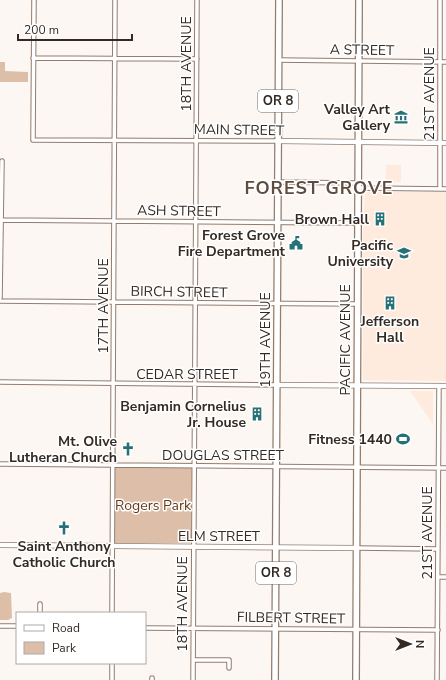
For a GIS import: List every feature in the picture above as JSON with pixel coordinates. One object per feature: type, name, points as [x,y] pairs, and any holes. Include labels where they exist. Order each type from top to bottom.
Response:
[{"type":"main road","name":"19TH AVENUE","points":[[275,680],[279,0]]},
{"type":"main road","name":"PACIFIC AVENUE","points":[[356,680],[359,0]]},
{"type":"street","points":[[34,0],[33,58],[197,59]]},
{"type":"street","name":"17TH AVENUE","points":[[112,612],[115,0]]},
{"type":"street","name":"18TH AVENUE","points":[[193,680],[197,0]]},
{"type":"street","name":"21ST AVENUE","points":[[440,0],[440,189]]},
{"type":"street","name":"MAIN STREET","points":[[33,58],[32,140],[115,139],[446,143]]},
{"type":"street","name":"A STREET","points":[[278,60],[446,62]]},
{"type":"street","points":[[0,300],[2,161]]},
{"type":"street","points":[[278,182],[354,183],[361,188],[446,189]]},
{"type":"street","name":"ASH STREET","points":[[0,220],[358,223]]},
{"type":"street","name":"BIRCH STREET","points":[[0,300],[357,304]]},
{"type":"street","name":"CEDAR STREET","points":[[0,382],[195,385],[446,386]]},
{"type":"street","name":"21ST AVENUE","points":[[437,680],[439,386]]},
{"type":"street","name":"DOUGLAS STREET","points":[[0,464],[446,468]]},
{"type":"street","name":"ELM STREET","points":[[0,545],[438,549]]},
{"type":"street","points":[[438,577],[446,577]]},
{"type":"street","points":[[40,604],[40,612]]},
{"type":"street","points":[[0,626],[16,626]]},
{"type":"street","name":"FILBERT STREET","points":[[146,628],[438,630]]},
{"type":"street","points":[[193,660],[229,660],[229,668]]},
{"type":"street","points":[[112,664],[112,680]]},
{"type":"shaded area","points":[[386,165],[401,165],[401,182],[386,182]]},
{"type":"shaded area","name":"Pacific University","points":[[365,192],[446,192],[446,381],[363,380],[363,224]]},
{"type":"shaded area","points":[[410,391],[433,391],[433,424]]},
{"type":"green space","points":[[0,62],[5,62],[5,71],[28,72],[28,82],[0,82]]},
{"type":"green space","name":"Rogers Park","points":[[114,468],[192,468],[191,543],[114,543]]},
{"type":"green space","points":[[0,593],[11,593],[12,618],[8,620],[0,620]]},
{"type":"place","name":"Valley Art Gallery","points":[[401,117]]},
{"type":"place","name":"Brown Hall","points":[[380,219]]},
{"type":"place","name":"Forest Grove Fire Department","points":[[296,243]]},
{"type":"place","name":"Pacific University","points":[[404,253]]},
{"type":"place","name":"Jefferson Hall","points":[[390,303]]},
{"type":"place","name":"Benjamin Cornelius Jr. House","points":[[257,414]]},
{"type":"place","name":"Fitness 1440","points":[[403,439]]},
{"type":"place","name":"Mt. Olive Lutheran Church","points":[[128,449]]},
{"type":"place","name":"Saint Anthony Catholic Church","points":[[64,528]]},
{"type":"district","name":"FOREST GROVE","points":[[319,188]]}]
